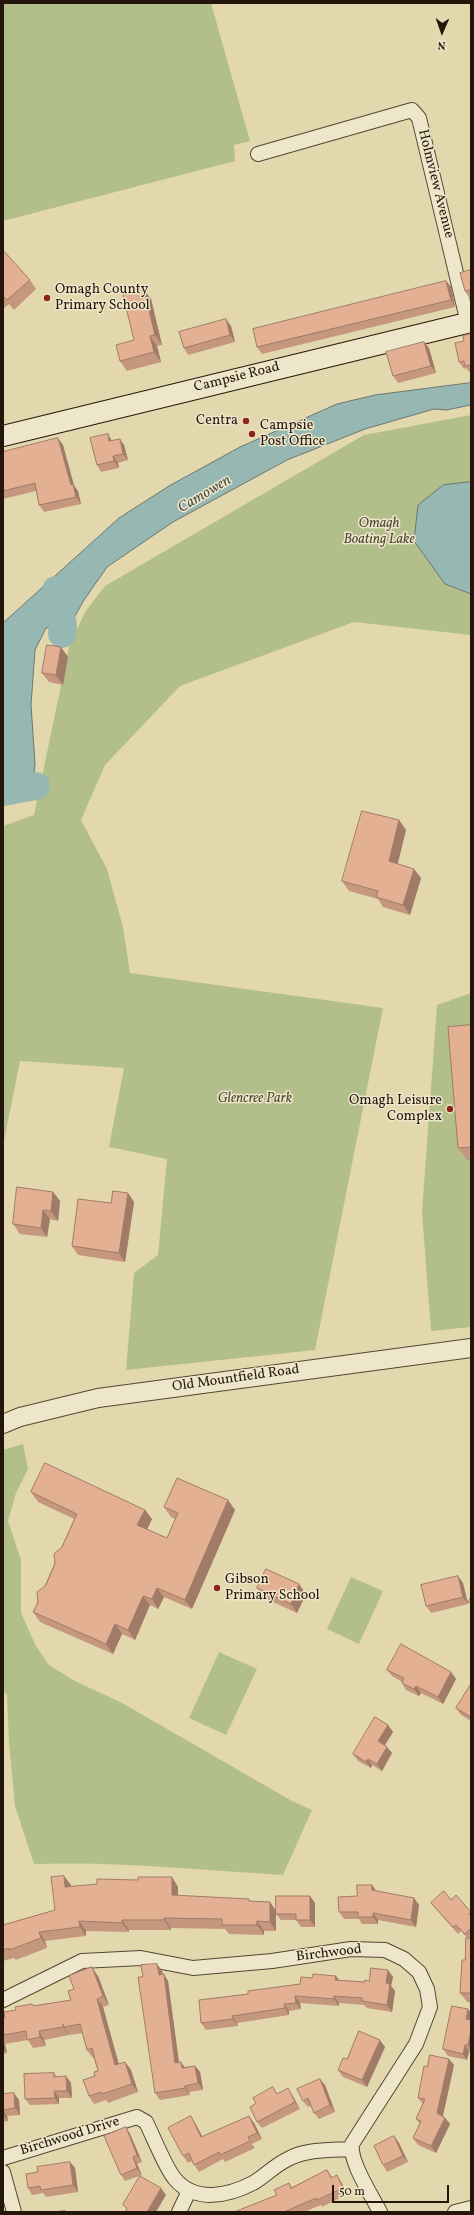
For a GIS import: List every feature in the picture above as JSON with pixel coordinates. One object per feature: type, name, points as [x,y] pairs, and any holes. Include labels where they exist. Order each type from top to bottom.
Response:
[{"type":"main road","name":"Campsie Road","points":[[3,436],[470,322]]},
{"type":"street","name":"Holmview Avenue","points":[[258,154],[412,110],[419,118],[470,322]]},
{"type":"street","name":"Old Mountfield Road","points":[[3,1424],[20,1418],[98,1398],[471,1348]]},
{"type":"street","name":"Birchwood","points":[[3,2000],[82,1961],[141,1958],[193,1968],[272,1962],[351,1949],[385,1950],[404,1959],[418,1972],[427,1989],[430,2007],[416,2044],[352,2144],[351,2149]]},
{"type":"street","name":"Birchwood Drive","points":[[3,2158],[137,2117],[146,2122],[174,2179],[189,2191]]},
{"type":"street","points":[[179,2212],[189,2191],[206,2196],[227,2193],[253,2183],[289,2158],[318,2151],[351,2149],[356,2163],[380,2212]]},
{"type":"street","points":[[3,2172],[14,2212]]},
{"type":"street","points":[[455,2212],[471,2208]]},
{"type":"green space","points":[[3,3],[211,3],[250,141],[234,145],[235,161],[3,221]]},
{"type":"green space","points":[[471,415],[471,635],[354,622],[180,686],[105,765],[81,820],[107,869],[123,927],[130,973],[383,1008],[315,1350],[126,1370],[134,1273],[158,1255],[167,1159],[109,1147],[124,1068],[20,1061],[3,1146],[3,826],[34,815],[69,647],[85,612],[105,586],[364,435]]},
{"type":"green space","name":"Omagh Leisure Complex","points":[[471,993],[471,1327],[431,1331],[422,1212],[437,1005]]},
{"type":"green space","points":[[23,1444],[28,1469],[16,1493],[8,1521],[21,1560],[21,1613],[36,1646],[49,1665],[75,1681],[124,1704],[292,1801],[312,1810],[283,1875],[158,1866],[65,1863],[34,1864],[15,1806],[9,1742],[7,1695],[3,1690],[3,1450]]},
{"type":"green space","points":[[351,1577],[383,1591],[359,1644],[327,1629]]},
{"type":"green space","points":[[219,1652],[257,1669],[226,1735],[189,1718]]},
{"type":"water","points":[[471,383],[471,405],[446,410],[434,409],[365,429],[287,460],[173,522],[107,567],[84,600],[70,625],[46,628],[35,650],[31,705],[35,764],[33,781],[3,807],[3,623],[119,518],[169,486],[240,447],[337,404],[375,395]]},
{"type":"water","points":[[471,482],[471,594],[445,584],[414,541],[418,505],[443,485]]},
{"type":"building","points":[[3,250],[30,280],[7,300],[3,296]]},
{"type":"building","points":[[471,270],[471,290],[465,291],[460,273]]},
{"type":"building","points":[[446,281],[451,300],[257,347],[253,329]]},
{"type":"building","points":[[144,290],[155,335],[150,336],[154,352],[120,361],[116,345],[134,340],[123,295]]},
{"type":"building","points":[[226,319],[230,335],[184,348],[179,332]]},
{"type":"building","points":[[471,334],[471,365],[465,366],[464,361],[459,362],[455,343],[464,341],[463,336]]},
{"type":"building","points":[[424,342],[431,366],[393,376],[386,352]]},
{"type":"building","points":[[108,434],[109,441],[120,439],[123,454],[113,456],[114,461],[97,465],[90,438]]},
{"type":"building","points":[[58,438],[71,485],[73,484],[76,497],[39,505],[35,483],[3,491],[3,452]]},
{"type":"building","points":[[47,645],[61,647],[56,675],[42,673]]},
{"type":"building","points":[[362,811],[399,820],[389,861],[414,869],[403,905],[376,897],[378,891],[342,881]]},
{"type":"building","points":[[471,1025],[471,1147],[458,1148],[448,1027]]},
{"type":"building","points":[[17,1187],[53,1192],[51,1211],[43,1210],[41,1228],[13,1224]]},
{"type":"building","points":[[113,1191],[128,1193],[119,1253],[72,1246],[78,1199],[111,1203]]},
{"type":"building","points":[[45,1463],[145,1510],[137,1525],[167,1538],[178,1513],[164,1507],[177,1478],[228,1500],[185,1600],[157,1588],[152,1599],[143,1596],[128,1630],[115,1624],[106,1644],[33,1612],[38,1603],[37,1592],[46,1585],[55,1564],[54,1554],[62,1547],[77,1514],[31,1492]]},
{"type":"building","points":[[266,1569],[299,1584],[291,1604],[257,1588]]},
{"type":"building","points":[[458,1576],[463,1597],[426,1606],[421,1585]]},
{"type":"building","points":[[401,1644],[451,1672],[438,1697],[416,1686],[414,1689],[402,1683],[404,1678],[387,1670]]},
{"type":"building","points":[[471,1684],[471,1717],[456,1708]]},
{"type":"building","points":[[375,1717],[388,1725],[378,1741],[387,1747],[377,1764],[368,1759],[366,1762],[353,1754]]},
{"type":"building","points":[[64,1876],[65,1887],[97,1884],[97,1879],[138,1880],[138,1877],[172,1877],[172,1895],[249,1899],[249,1901],[270,1902],[270,1922],[257,1921],[257,1925],[222,1925],[222,1919],[164,1918],[164,1920],[122,1920],[122,1923],[79,1921],[80,1927],[39,1932],[41,1938],[9,1950],[9,1948],[3,1950],[3,1925],[55,1910],[51,1877]]},
{"type":"building","points":[[357,1885],[372,1885],[372,1890],[414,1898],[411,1920],[373,1913],[373,1917],[358,1917],[358,1912],[339,1912],[338,1897],[357,1896]]},
{"type":"building","points":[[444,1891],[451,1900],[456,1895],[471,1912],[469,1914],[471,1916],[471,1928],[465,1934],[456,1925],[453,1927],[431,1903]]},
{"type":"building","points":[[276,1896],[310,1896],[310,1920],[296,1920],[296,1914],[276,1914]]},
{"type":"building","points":[[466,1938],[471,1938],[471,1993],[460,1993],[462,1960],[465,1960]]},
{"type":"building","points":[[157,1964],[159,1975],[164,1974],[175,2063],[181,2062],[182,2068],[195,2066],[198,2083],[185,2086],[185,2088],[155,2093],[138,1977],[143,1977],[141,1965]]},
{"type":"building","points":[[92,1967],[103,1996],[97,1999],[115,2065],[125,2062],[132,2084],[102,2094],[101,2092],[89,2096],[83,2080],[95,2076],[94,2072],[98,2071],[92,2048],[87,2050],[80,2024],[64,2027],[63,2024],[63,2027],[39,2031],[40,2037],[27,2040],[26,2031],[3,2035],[3,2018],[5,2018],[4,2012],[16,2010],[15,2007],[32,2004],[33,2006],[71,2000],[68,1991],[74,1989],[69,1976]]},
{"type":"building","points":[[371,1968],[388,1970],[386,1983],[390,1984],[387,2005],[362,2001],[362,1998],[334,1996],[334,1999],[295,1996],[296,2003],[284,2004],[285,2008],[232,2016],[233,2019],[201,2023],[199,2000],[248,1994],[248,1991],[300,1984],[301,1977],[312,1978],[313,1974],[336,1976],[335,1980],[365,1982],[365,1980],[369,1981]]},
{"type":"building","points":[[452,2006],[468,2009],[466,2019],[471,2020],[468,2045],[465,2045],[463,2054],[443,2049]]},
{"type":"building","points":[[359,2031],[380,2040],[362,2080],[338,2070],[343,2058],[347,2059]]},
{"type":"building","points":[[430,2055],[449,2059],[437,2113],[445,2118],[431,2146],[413,2138],[421,2121],[416,2119],[425,2099],[418,2098],[424,2066],[427,2067]]},
{"type":"building","points":[[54,2073],[54,2077],[66,2076],[67,2091],[54,2091],[55,2098],[25,2099],[24,2074]]},
{"type":"building","points":[[320,2079],[330,2105],[314,2113],[308,2098],[303,2101],[297,2089]]},
{"type":"building","points":[[273,2087],[277,2094],[288,2088],[295,2102],[257,2122],[250,2107],[256,2103],[253,2098]]},
{"type":"building","points":[[14,2093],[15,2108],[3,2110],[3,2094]]},
{"type":"building","points":[[191,2116],[201,2137],[249,2116],[257,2133],[248,2137],[250,2141],[220,2155],[219,2152],[194,2165],[189,2153],[183,2156],[168,2128]]},
{"type":"building","points":[[126,2127],[137,2155],[133,2157],[137,2168],[121,2175],[104,2136]]},
{"type":"building","points":[[394,2136],[403,2156],[383,2165],[374,2146]]},
{"type":"building","points":[[70,2162],[73,2185],[41,2190],[40,2186],[28,2188],[26,2174],[38,2172],[37,2167]]},
{"type":"building","points":[[327,2170],[331,2178],[337,2175],[343,2188],[317,2200],[316,2198],[284,2212],[234,2212],[277,2195],[274,2190],[289,2183],[291,2188]]},
{"type":"building","points":[[140,2176],[161,2188],[147,2212],[125,2212],[127,2208],[123,2205]]},
{"type":"waterway","points":[[56,590],[63,626],[62,634]]},
{"type":"waterway","name":"Camowen","points":[[3,792],[36,786]]},
{"type":"place","name":"Omagh County Primary School","points":[[47,298]]},
{"type":"place","name":"Centra","points":[[246,421]]},
{"type":"place","name":"Campsie Post Office","points":[[252,434]]},
{"type":"place","name":"Omagh Leisure Complex","points":[[450,1109]]},
{"type":"place","name":"Gibson Primary School","points":[[217,1588]]},
{"type":"park label","name":"Omagh Boating Lake","points":[[379,532]]},
{"type":"park label","name":"Glencree Park","points":[[255,1099]]}]
